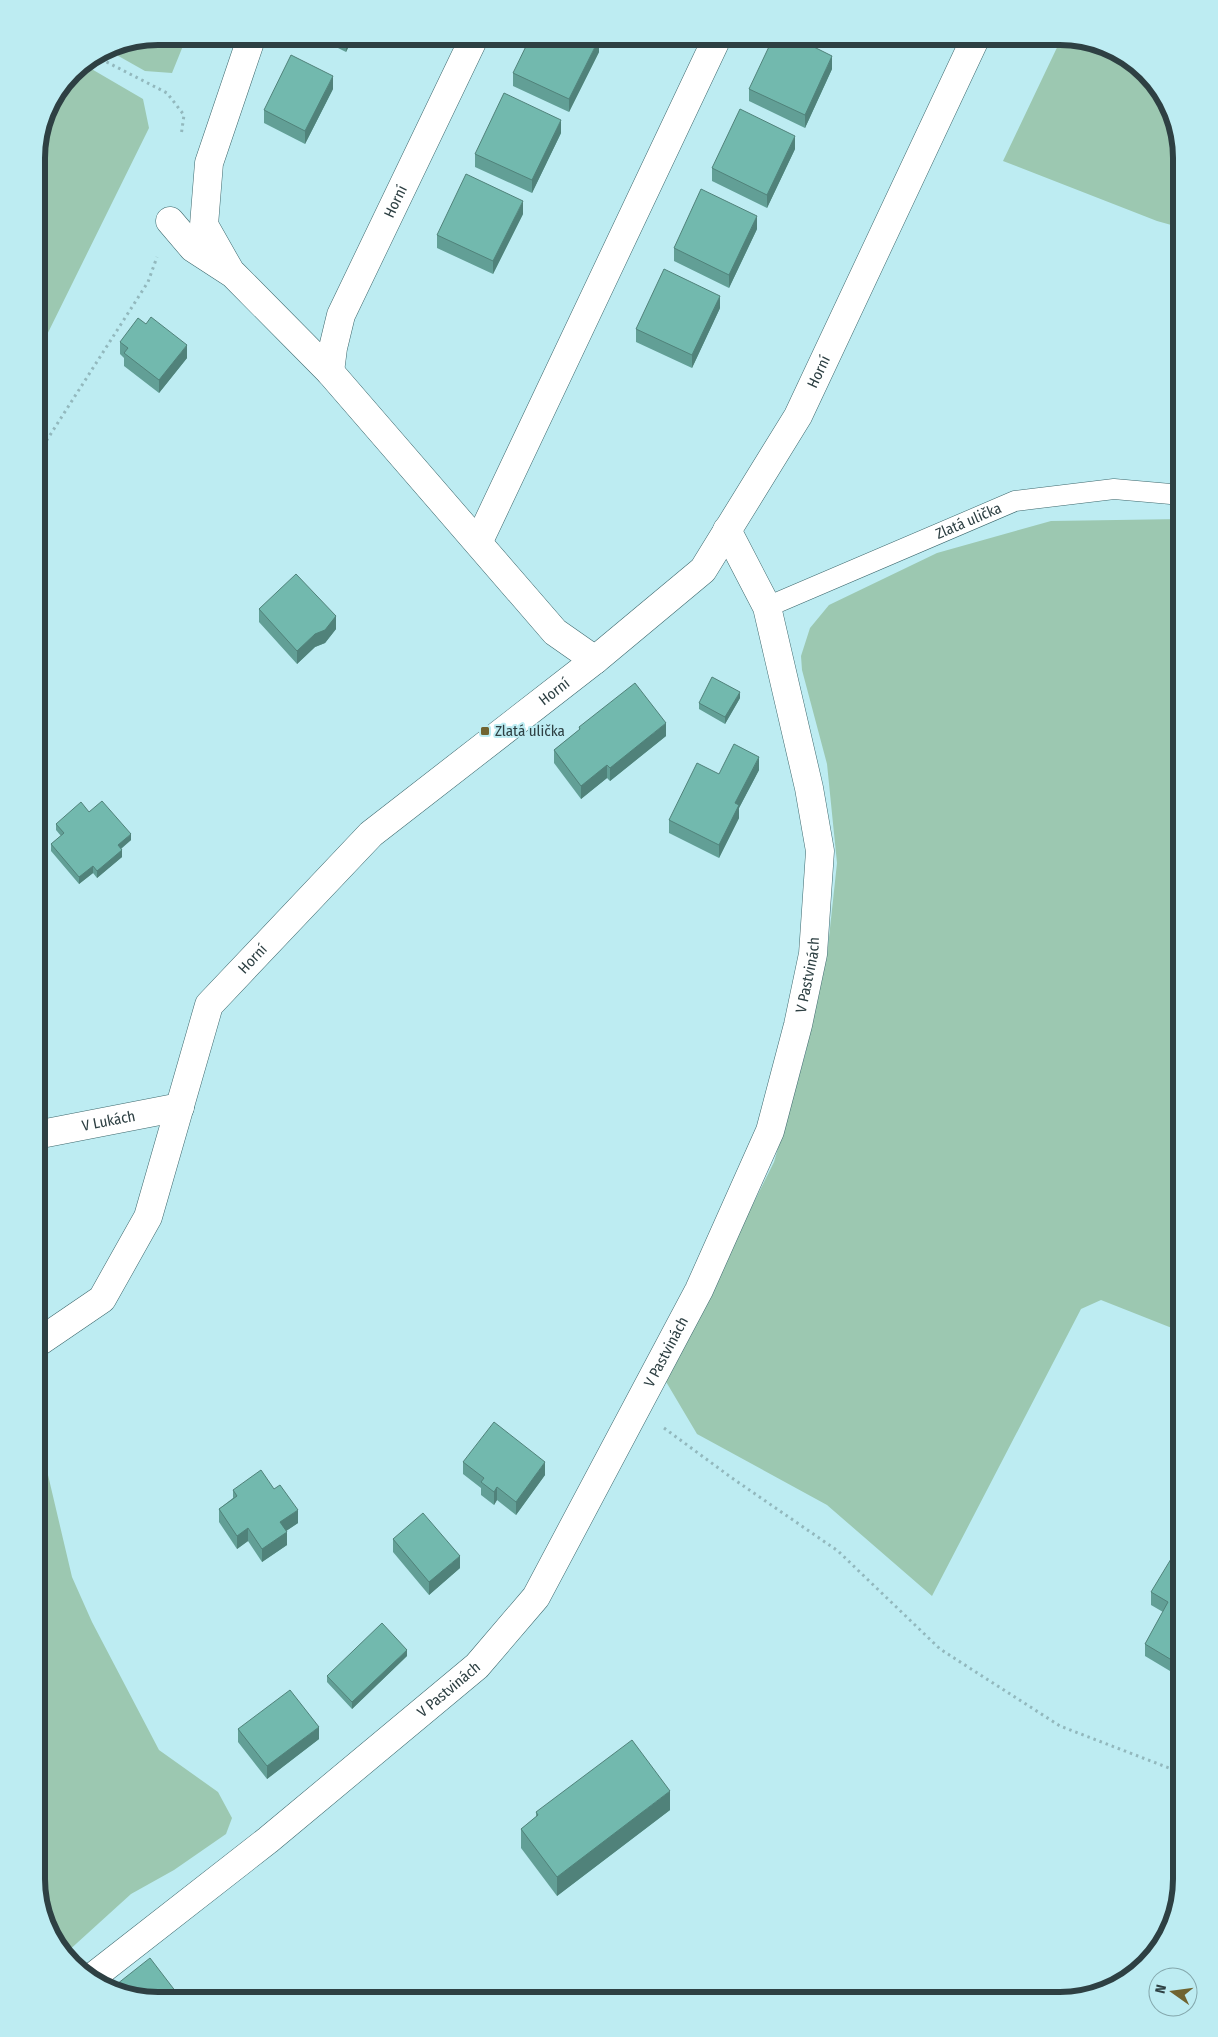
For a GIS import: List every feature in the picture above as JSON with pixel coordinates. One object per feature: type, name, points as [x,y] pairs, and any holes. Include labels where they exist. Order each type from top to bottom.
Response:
[{"type":"street","points":[[233,274],[204,225],[209,163],[249,45]]},
{"type":"street","name":"Horní","points":[[330,372],[333,348],[341,315],[471,45]]},
{"type":"street","points":[[479,541],[714,45]]},
{"type":"street","name":"Horní","points":[[45,1338],[102,1299],[148,1217],[209,1005],[371,834],[595,660],[703,570],[798,416],[972,45]]},
{"type":"street","points":[[170,221],[193,248],[233,274],[330,372],[479,541],[555,632],[595,660]]},
{"type":"street","name":"V Pastvinách","points":[[97,1974],[268,1840],[477,1666],[536,1596],[699,1290],[770,1131],[798,1025],[813,954],[820,851],[809,788],[767,607],[727,530]]},
{"type":"street","name":"V Lukách","points":[[45,1133],[180,1107]]},
{"type":"lane","name":"Zlatá ulička","points":[[767,607],[1015,501],[1114,489],[1173,494]]},
{"type":"path","points":[[103,60],[167,93],[184,115],[180,144]]},
{"type":"path","points":[[45,443],[148,282],[170,221]]},
{"type":"path","points":[[635,1407],[732,1478],[838,1551],[940,1649],[1060,1726],[1173,1770]]},
{"type":"green space","points":[[150,45],[183,45],[172,73],[145,71],[115,54],[136,47]]},
{"type":"green space","points":[[1058,45],[1082,47],[1096,51],[1123,64],[1135,73],[1154,95],[1161,108],[1167,122],[1172,143],[1173,225],[1157,221],[1003,161]]},
{"type":"green space","points":[[90,68],[143,99],[149,128],[45,339],[45,150],[49,129],[57,108],[68,89]]},
{"type":"green space","points":[[1173,519],[1173,1328],[1101,1300],[1081,1309],[932,1596],[827,1505],[697,1434],[665,1380],[774,1162],[805,1055],[827,956],[837,863],[827,764],[802,670],[801,656],[810,628],[829,605],[937,553],[1051,521]]},
{"type":"green space","points":[[45,1462],[72,1577],[92,1622],[159,1750],[218,1792],[232,1818],[226,1834],[174,1870],[131,1894],[70,1950],[54,1922],[46,1894]]},
{"type":"building","points":[[527,45],[596,45],[569,99],[513,73]]},
{"type":"building","points":[[770,45],[810,45],[832,56],[805,115],[749,89]]},
{"type":"building","points":[[291,55],[333,76],[305,131],[264,110]]},
{"type":"building","points":[[504,93],[561,120],[532,180],[475,154]]},
{"type":"building","points":[[740,109],[795,136],[767,195],[712,168]]},
{"type":"building","points":[[466,174],[523,201],[493,261],[437,235]]},
{"type":"building","points":[[701,189],[757,216],[729,275],[674,248]]},
{"type":"building","points":[[664,269],[720,296],[692,355],[636,329]]},
{"type":"building","points":[[151,317],[187,345],[159,380],[124,353],[128,348],[120,342],[138,318],[146,324]]},
{"type":"building","points":[[296,574],[336,616],[325,630],[315,634],[297,651],[259,609]]},
{"type":"building","points":[[712,677],[740,692],[725,717],[699,703]]},
{"type":"building","points":[[635,683],[666,723],[610,768],[607,765],[581,786],[554,750],[580,729],[579,727]]},
{"type":"building","points":[[734,744],[759,757],[735,803],[739,805],[719,845],[669,820],[697,763],[719,774]]},
{"type":"building","points":[[102,801],[131,834],[118,845],[122,850],[97,871],[93,866],[79,877],[51,844],[64,833],[56,824],[81,802],[89,812]]},
{"type":"building","points":[[494,1422],[545,1462],[516,1502],[497,1487],[494,1492],[481,1482],[484,1478],[463,1462]]},
{"type":"building","points":[[261,1470],[274,1489],[280,1485],[298,1510],[280,1522],[287,1532],[262,1549],[248,1528],[237,1536],[219,1509],[237,1496],[233,1490]]},
{"type":"building","points":[[423,1513],[460,1556],[429,1582],[393,1539]]},
{"type":"building","points":[[1173,1556],[1173,1661],[1145,1644],[1168,1602],[1151,1592]]},
{"type":"building","points":[[382,1623],[407,1650],[352,1702],[327,1676]]},
{"type":"building","points":[[290,1690],[319,1727],[267,1766],[238,1729]]},
{"type":"building","points":[[632,1740],[670,1791],[557,1877],[521,1829],[538,1815],[536,1812]]},
{"type":"building","points":[[150,1958],[176,1992],[150,1992],[117,1984]]},
{"type":"place","name":"Zlatá ulička","points":[[485,731]]}]
